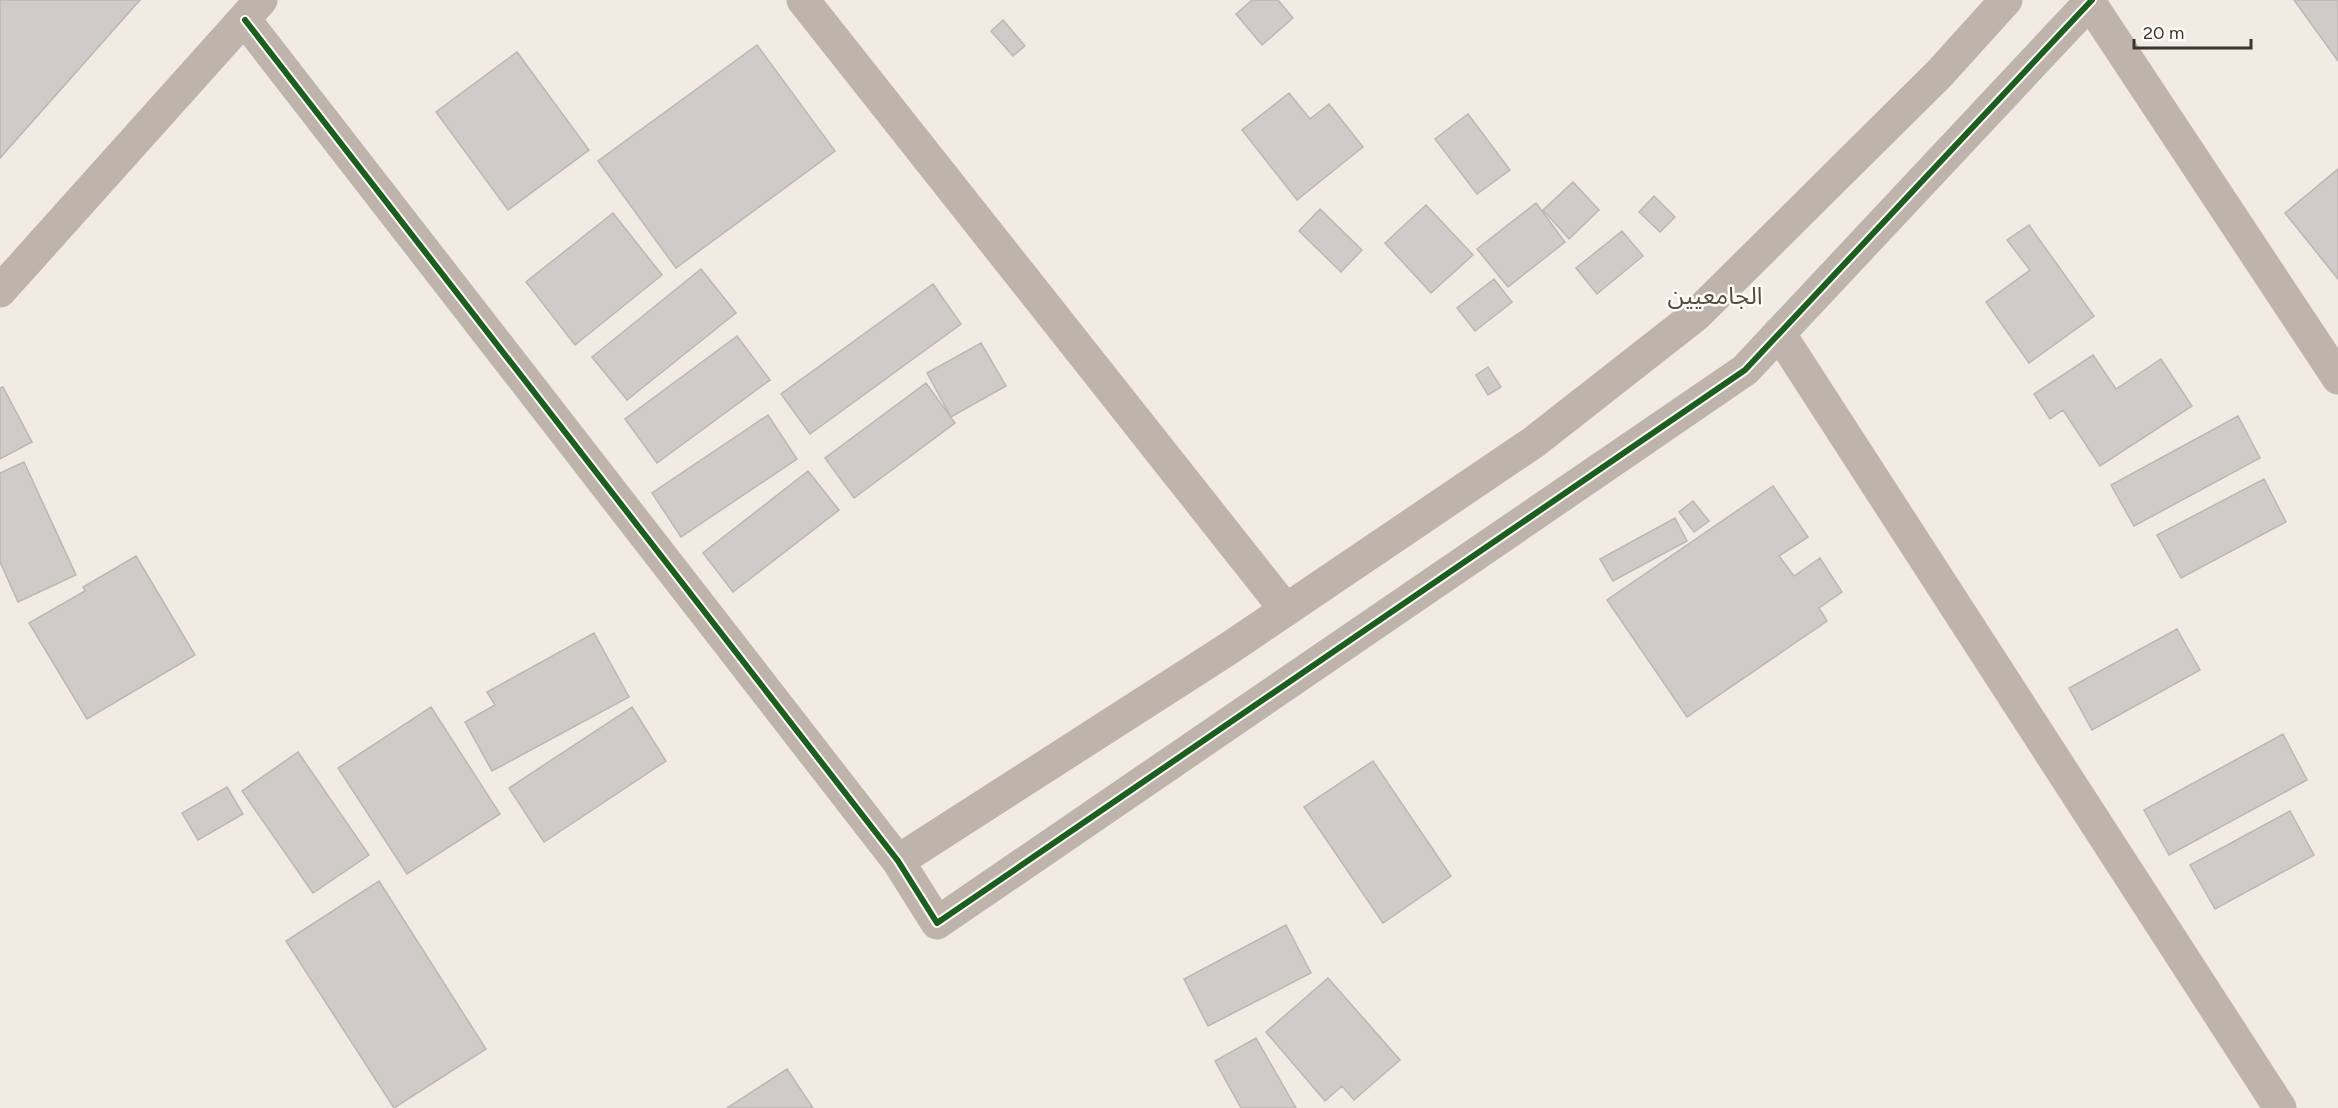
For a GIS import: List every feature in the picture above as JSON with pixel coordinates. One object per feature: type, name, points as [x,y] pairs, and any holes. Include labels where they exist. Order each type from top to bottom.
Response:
[{"type":"street","points":[[803,0],[1286,610]]},
{"type":"street","points":[[898,861],[1286,610],[1534,442],[1696,315],[1940,73],[2006,0]]},
{"type":"street","points":[[0,291],[253,10],[898,861],[937,923],[1745,370],[2091,1],[2338,378]]},
{"type":"street","points":[[1779,333],[2280,1108]]},
{"type":"building","points":[[0,0],[140,0],[0,158]]},
{"type":"building","points":[[1252,0],[1278,0],[1293,18],[1262,45],[1236,14]]},
{"type":"building","points":[[2294,0],[2338,0],[2338,61]]},
{"type":"building","points":[[1003,20],[1025,46],[1013,56],[991,31]]},
{"type":"building","points":[[757,45],[835,151],[676,268],[598,161]]},
{"type":"building","points":[[517,52],[589,150],[508,210],[436,112]]},
{"type":"building","points":[[1289,93],[1310,119],[1329,104],[1363,147],[1297,200],[1242,130]]},
{"type":"building","points":[[1468,114],[1510,170],[1477,194],[1435,139]]},
{"type":"building","points":[[2338,169],[2338,279],[2285,213]]},
{"type":"building","points":[[1573,182],[1599,210],[1569,239],[1543,210]]},
{"type":"building","points":[[1654,196],[1675,217],[1660,232],[1639,212]]},
{"type":"building","points":[[1536,203],[1565,242],[1508,287],[1477,249]]},
{"type":"building","points":[[1426,205],[1473,255],[1431,293],[1385,243]]},
{"type":"building","points":[[1320,209],[1362,250],[1341,272],[1299,231]]},
{"type":"building","points":[[613,213],[662,275],[575,345],[526,282]]},
{"type":"building","points":[[2029,225],[2094,316],[2029,363],[1986,302],[2030,270],[2007,240]]},
{"type":"building","points":[[1622,231],[1643,256],[1597,294],[1576,268]]},
{"type":"building","points":[[701,269],[736,313],[627,400],[592,357]]},
{"type":"building","points":[[1494,279],[1512,302],[1475,331],[1457,308]]},
{"type":"building","points":[[933,284],[961,324],[810,434],[781,394]]},
{"type":"building","points":[[737,336],[770,380],[657,463],[625,419]]},
{"type":"building","points":[[981,343],[1006,386],[951,417],[927,373]]},
{"type":"building","points":[[2093,355],[2116,389],[2161,359],[2192,406],[2100,466],[2063,410],[2050,419],[2034,394]]},
{"type":"building","points":[[1488,367],[1501,387],[1488,395],[1476,375]]},
{"type":"building","points":[[926,383],[955,423],[854,498],[825,458]]},
{"type":"building","points":[[3,387],[32,442],[0,459],[0,388]]},
{"type":"building","points":[[768,415],[797,459],[681,537],[652,493]]},
{"type":"building","points":[[2238,416],[2260,458],[2134,526],[2111,485]]},
{"type":"building","points":[[24,462],[76,575],[18,602],[0,562],[0,473]]},
{"type":"building","points":[[808,471],[839,510],[733,592],[703,553]]},
{"type":"building","points":[[2264,479],[2286,522],[2181,578],[2157,535]]},
{"type":"building","points":[[1773,486],[1808,537],[1779,556],[1794,576],[1820,558],[1842,592],[1819,608],[1827,621],[1687,717],[1607,600]]},
{"type":"building","points":[[1693,501],[1709,521],[1694,532],[1679,512]]},
{"type":"building","points":[[1675,518],[1687,541],[1613,581],[1600,559]]},
{"type":"building","points":[[136,556],[195,655],[87,719],[29,623],[85,591],[83,587]]},
{"type":"building","points":[[2177,629],[2200,670],[2092,730],[2069,688]]},
{"type":"building","points":[[594,633],[629,697],[492,771],[465,722],[495,705],[487,692]]},
{"type":"building","points":[[431,707],[500,814],[407,874],[338,768]]},
{"type":"building","points":[[632,707],[666,761],[544,842],[509,788]]},
{"type":"building","points":[[2283,734],[2307,780],[2169,855],[2144,810]]},
{"type":"building","points":[[298,752],[369,855],[313,893],[242,791]]},
{"type":"building","points":[[1373,761],[1451,876],[1383,923],[1304,807]]},
{"type":"building","points":[[227,787],[243,814],[198,840],[182,813]]},
{"type":"building","points":[[2290,811],[2314,855],[2215,909],[2190,865]]},
{"type":"building","points":[[379,881],[486,1049],[394,1108],[286,941]]},
{"type":"building","points":[[1286,925],[1311,973],[1208,1026],[1184,979]]},
{"type":"building","points":[[1328,978],[1400,1060],[1354,1100],[1342,1086],[1325,1101],[1266,1032]]},
{"type":"building","points":[[1256,1038],[1296,1108],[1241,1108],[1215,1061]]},
{"type":"building","points":[[787,1069],[813,1108],[727,1108]]},
{"type":"cycle path","points":[[245,20],[898,861],[937,923],[1745,370],[2092,0]]},
{"type":"district","name":"الجامعيين","points":[[1715,296]]}]
